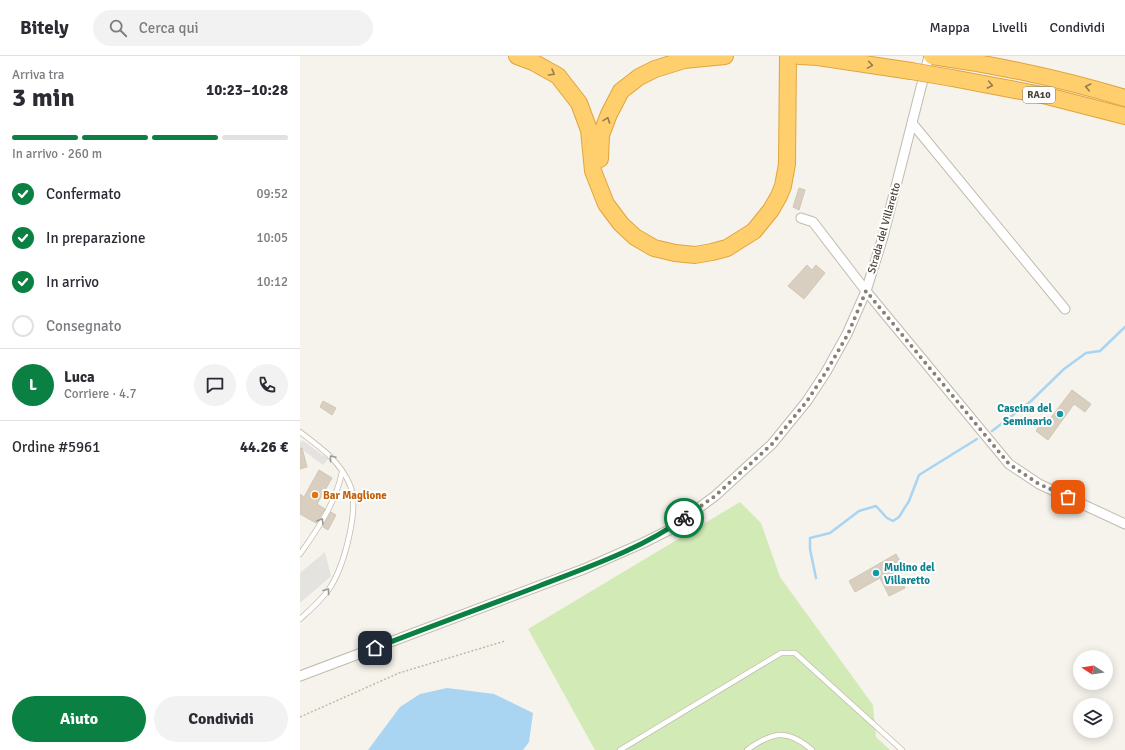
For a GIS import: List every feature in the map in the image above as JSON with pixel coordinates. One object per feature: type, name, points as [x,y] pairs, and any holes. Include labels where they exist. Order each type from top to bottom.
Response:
[{"type":"highway","points":[[517,56],[533,62],[558,76],[579,104],[589,130],[593,171],[606,204],[621,224],[635,237],[654,248],[675,253],[695,254],[727,248],[754,231],[774,206],[779,196],[785,176],[787,152],[788,56]]},
{"type":"highway","points":[[613,213],[602,177],[600,163],[601,135],[609,114],[621,91],[639,77],[684,60],[726,56]]},
{"type":"highway","name":"RA10","points":[[799,56],[818,57],[952,78],[1047,96],[1125,116]]},
{"type":"highway","name":"RA10","points":[[934,56],[1003,67],[1125,98]]},
{"type":"street","name":"Strada del Villaretto","points":[[300,676],[584,569],[644,543],[668,530],[715,496],[772,444],[807,401],[826,372],[848,334],[866,291],[883,237],[912,123],[934,56]]},
{"type":"street","points":[[912,123],[1065,308]]},
{"type":"street","points":[[802,218],[813,222],[866,291],[1009,464],[1039,484],[1125,524]]},
{"type":"lane","points":[[300,432],[330,454],[350,484],[354,503],[351,525],[342,563],[337,576],[327,592],[300,619]]},
{"type":"lane","points":[[300,554],[314,534],[330,506],[336,494],[342,472]]},
{"type":"lane","points":[[620,750],[781,653],[795,654],[902,750]]},
{"type":"lane","points":[[747,750],[761,740],[773,735],[781,734],[792,736],[812,750]]},
{"type":"path","points":[[300,717],[399,673],[505,641]]},
{"type":"green space","points":[[740,502],[761,523],[780,577],[873,705],[876,737],[890,750],[595,750],[528,629]]},
{"type":"shaded area","points":[[302,440],[328,459],[323,465],[300,448],[300,443]]},
{"type":"shaded area","points":[[325,552],[331,576],[300,603],[300,573]]},
{"type":"water","points":[[447,688],[494,694],[533,713],[529,742],[523,750],[368,750],[400,707],[420,694]]},
{"type":"building","points":[[799,188],[805,190],[799,210],[793,207]]},
{"type":"building","points":[[807,265],[812,270],[816,265],[825,273],[804,299],[788,286]]},
{"type":"building","name":"Cascina del Seminario","points":[[1072,390],[1091,404],[1085,412],[1074,404],[1048,440],[1036,431],[1046,416],[1050,419]]},
{"type":"building","points":[[323,401],[336,408],[332,415],[320,407]]},
{"type":"building","points":[[300,448],[302,448],[307,467],[300,469]]},
{"type":"building","points":[[319,470],[332,478],[317,504],[325,509],[316,523],[300,514],[300,494],[304,497]]},
{"type":"building","points":[[331,512],[336,515],[328,530],[323,527]]},
{"type":"building","name":"Mulino del Villaretto","points":[[896,554],[902,565],[895,569],[905,588],[889,596],[880,578],[855,592],[849,581]]},
{"type":"waterway","points":[[992,431],[1031,401],[1064,369],[1086,353],[1100,351],[1125,327]]},
{"type":"waterway","points":[[816,578],[810,549],[810,538],[830,533],[859,511],[876,506],[887,518],[893,521],[899,517],[909,501],[919,475],[977,439]]},
{"type":"way so far","points":[[684,518],[715,496],[772,444],[807,401],[848,334],[866,291],[1009,464],[1039,484],[1068,497]]},
{"type":"place","name":"Cascina del Seminario","points":[[1060,414]]},
{"type":"place","name":"Bar Maglione","points":[[315,495]]},
{"type":"place","name":"Mulino del Villaretto","points":[[876,573]]},
{"type":"route","points":[[375,648],[584,569],[644,543],[668,530],[684,518]]}]
